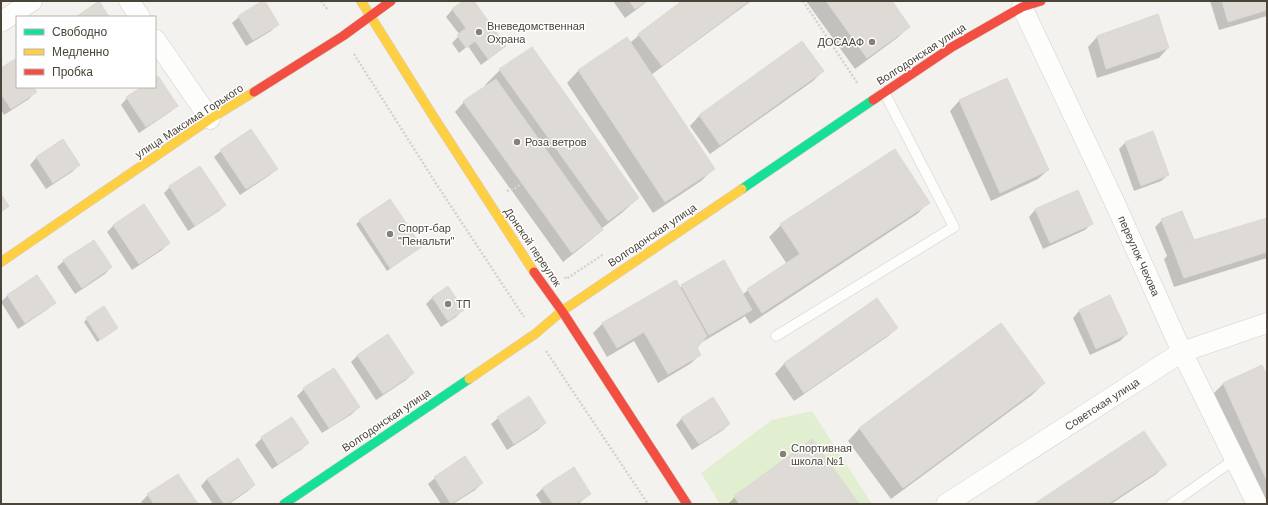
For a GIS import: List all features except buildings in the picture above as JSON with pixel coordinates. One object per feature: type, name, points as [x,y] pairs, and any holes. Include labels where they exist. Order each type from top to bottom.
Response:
[{"type":"street","points":[[1,22],[32,1]]},
{"type":"street","points":[[129,1],[139,16]]},
{"type":"street","name":"Донской переулок","points":[[361,1],[433,116],[687,504]]},
{"type":"street","name":"улица Максима Горького","points":[[1,262],[210,119],[343,36],[391,1]]},
{"type":"street","name":"Волгодонская улица","points":[[284,504],[535,334],[562,311],[884,92],[952,47],[1022,7],[1041,1]]},
{"type":"street","name":"переулок Чехова","points":[[1022,7],[1114,201],[1182,352],[1257,504]]},
{"type":"street","points":[[156,40],[210,119]]},
{"type":"street","name":"Советская улица","points":[[946,504],[1182,352],[1267,323]]},
{"type":"lane","points":[[776,336],[954,227],[884,92]]},
{"type":"lane","points":[[1171,504],[1235,459]]},
{"type":"path","points":[[321,1],[328,10]]},
{"type":"path","points":[[803,1],[870,102]]},
{"type":"path","points":[[351,49],[437,185],[648,504]]},
{"type":"path","points":[[505,192],[516,188],[522,183]]},
{"type":"path","points":[[562,273],[566,279],[606,252]]},
{"type":"green space","name":"Спортивная школа №1","points":[[812,411],[872,504],[720,504],[701,473],[772,420]]},
{"type":"traffic: fast","points":[[742,189],[873,100]]},
{"type":"traffic: fast","points":[[284,504],[469,379]]},
{"type":"traffic: slow","points":[[361,1],[534,272]]},
{"type":"traffic: slow","points":[[1,262],[210,119],[254,92]]},
{"type":"traffic: slow","points":[[469,379],[535,334],[562,311],[742,189]]},
{"type":"traffic: jam","points":[[254,92],[343,36],[391,1]]},
{"type":"traffic: jam","points":[[873,100],[952,47],[1022,7],[1041,1]]},
{"type":"traffic: jam","points":[[534,272],[562,311],[687,504]]},
{"type":"place","name":"Вневедомственная Охрана","points":[[479,32]]},
{"type":"place","name":"ДОСААФ","points":[[872,42]]},
{"type":"place","name":"Роза ветров","points":[[517,142]]},
{"type":"place","name":"Спорт-бар \"Пенальти\"","points":[[390,234]]},
{"type":"place","name":"ТП","points":[[448,304]]},
{"type":"place","name":"Спортивная школа №1","points":[[783,454]]}]
